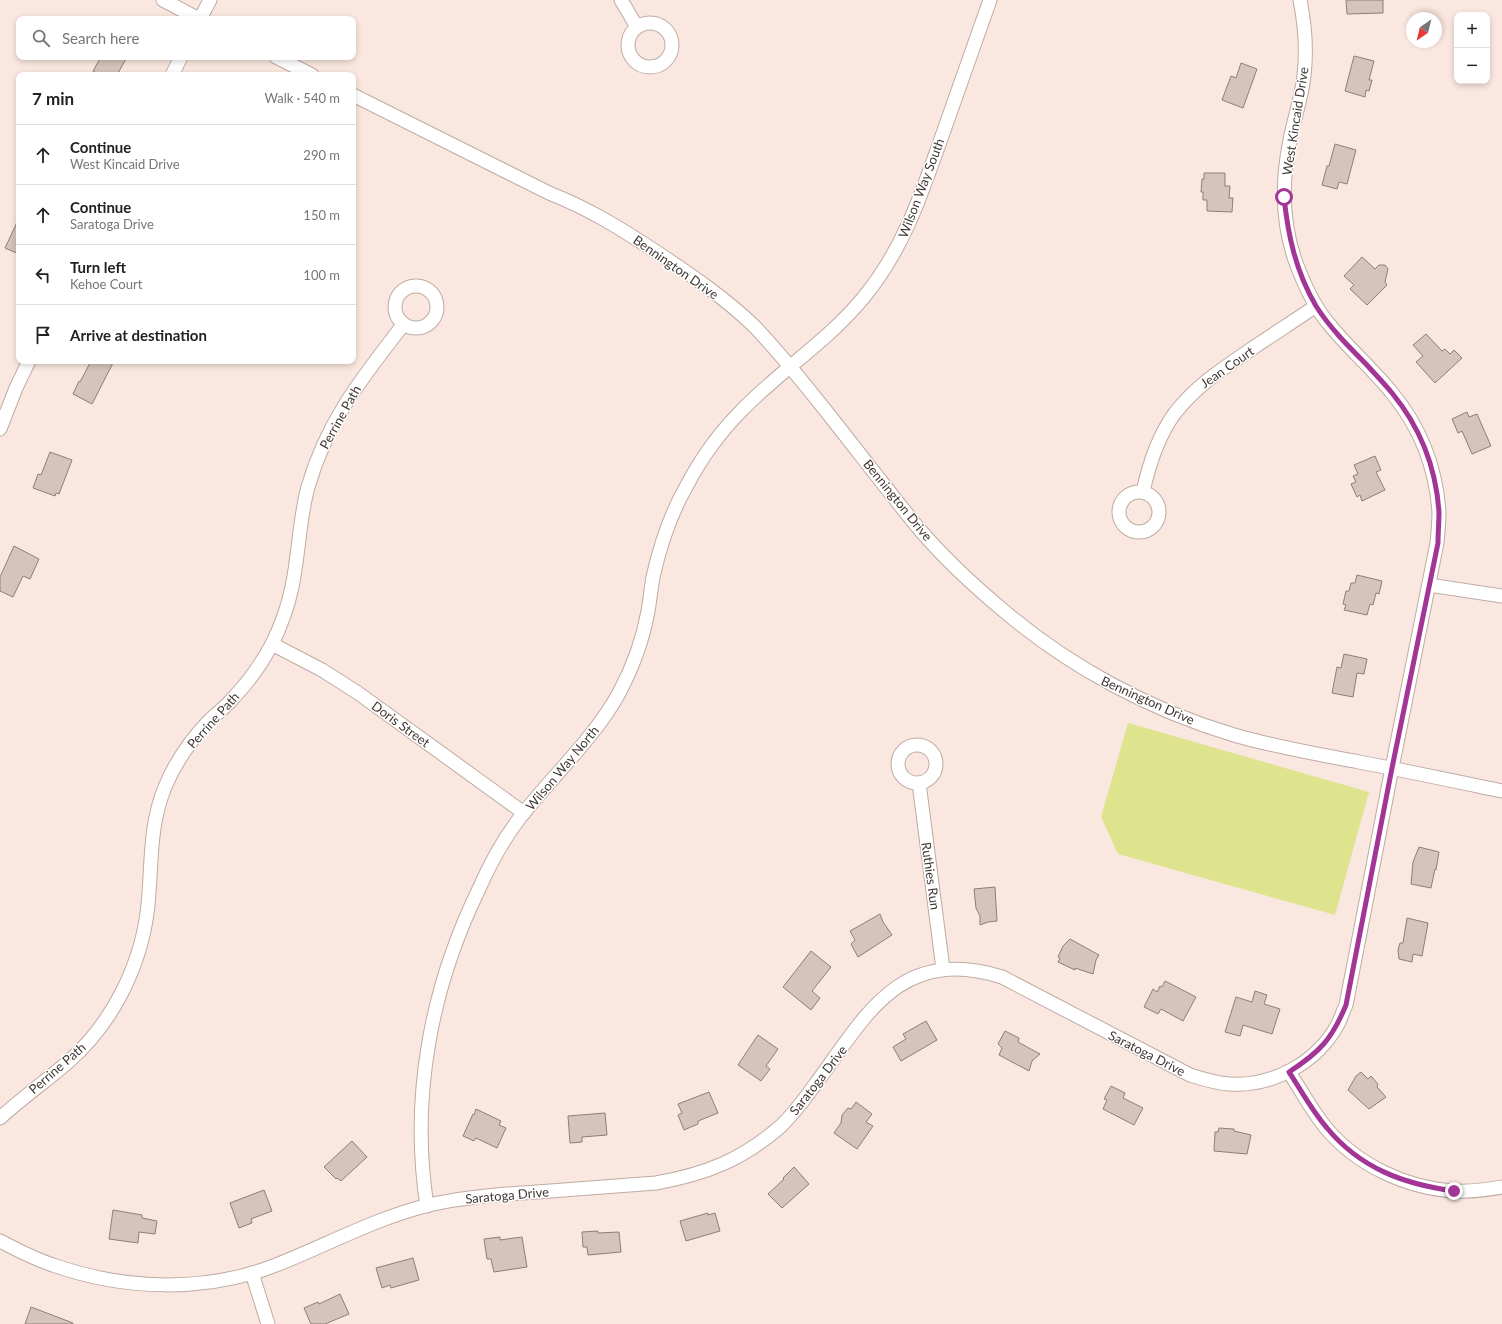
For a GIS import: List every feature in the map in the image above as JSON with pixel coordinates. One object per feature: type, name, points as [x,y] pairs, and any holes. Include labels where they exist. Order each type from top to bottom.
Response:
[{"type":"street","points":[[163,0],[194,16]]},
{"type":"street","points":[[202,16],[210,0]]},
{"type":"street","points":[[621,0],[637,27]]},
{"type":"street","name":"Wilson Way South","points":[[791,367],[841,322],[864,297],[884,270],[899,246],[923,188],[990,0]]},
{"type":"street","name":"West Kincaid Drive","points":[[1300,0],[1304,19],[1306,44],[1305,74],[1301,99],[1290,139],[1284,197],[1287,228],[1295,258],[1304,284],[1328,324],[1392,393],[1408,415],[1421,439],[1431,464],[1436,488],[1439,514],[1438,543],[1392,768]]},
{"type":"street","points":[[174,72],[180,60]]},
{"type":"street","points":[[282,60],[306,72]]},
{"type":"street","name":"Bennington Drive","points":[[356,96],[549,193],[580,205],[616,225],[694,277],[725,300],[753,326],[791,367],[922,532],[971,582],[1005,612],[1050,647],[1097,676],[1178,716],[1231,734],[1275,746],[1502,791]]},
{"type":"street","name":"Jean Court","points":[[1143,492],[1152,457],[1162,434],[1174,413],[1193,392],[1211,376],[1316,306]]},
{"type":"street","name":"Perrine Path","points":[[0,1118],[70,1061],[106,1020],[121,995],[133,968],[142,939],[148,906],[152,837],[156,813],[165,787],[177,762],[193,740],[234,698],[248,681],[272,644],[284,616],[292,589],[301,521],[308,488],[318,457],[331,427],[348,399],[403,325]]},
{"type":"street","points":[[0,429],[16,388],[28,364]]},
{"type":"street","name":"Wilson Way North","points":[[426,1206],[423,1180],[421,1132],[422,1094],[426,1056],[435,1008],[448,962],[465,916],[486,873],[505,840],[524,813],[599,724],[617,696],[632,667],[641,641],[648,613],[652,581],[659,552],[670,518],[686,487],[704,457],[721,433],[744,408],[791,367]]},
{"type":"street","points":[[1429,585],[1502,596]]},
{"type":"street","name":"Doris Street","points":[[272,644],[322,670],[358,693],[524,813]]},
{"type":"street","name":"Saratoga Drive","points":[[0,1241],[25,1254],[52,1265],[84,1275],[118,1282],[152,1285],[186,1284],[220,1280],[275,1266],[392,1216],[426,1206],[479,1196],[656,1183],[685,1178],[713,1169],[740,1156],[762,1142],[782,1125],[799,1106],[874,1005],[906,981],[943,969],[983,971],[1002,977],[1190,1075],[1211,1082],[1229,1084],[1247,1084],[1269,1080],[1289,1072],[1309,1059],[1325,1043],[1338,1025],[1346,1005],[1392,768]]},
{"type":"street","name":"Ruthies Run","points":[[919,783],[943,969]]},
{"type":"street","points":[[1289,1072],[1326,1127],[1343,1144],[1362,1159],[1384,1172],[1404,1181],[1429,1188],[1454,1191],[1483,1191],[1502,1187]]},
{"type":"street","points":[[252,1273],[268,1324]]},
{"type":"green space","points":[[1128,723],[1369,792],[1335,915],[1118,854],[1101,817]]},
{"type":"building","points":[[1346,0],[1383,0],[1383,13],[1347,14]]},
{"type":"building","points":[[1354,56],[1374,61],[1369,80],[1372,80],[1369,91],[1366,90],[1365,97],[1345,91]]},
{"type":"building","points":[[99,60],[125,60],[119,72],[93,71]]},
{"type":"building","points":[[1241,63],[1257,69],[1243,108],[1222,100],[1231,76],[1236,78]]},
{"type":"building","points":[[1335,144],[1356,150],[1347,184],[1339,182],[1337,189],[1322,185]]},
{"type":"building","points":[[1204,173],[1225,173],[1225,186],[1230,186],[1229,198],[1233,198],[1232,212],[1207,211],[1207,200],[1203,200],[1203,192],[1201,192]]},
{"type":"building","points":[[16,224],[16,253],[5,248]]},
{"type":"building","points":[[1362,257],[1375,269],[1379,265],[1385,265],[1388,269],[1385,282],[1387,285],[1367,305],[1350,289],[1354,285],[1344,276]]},
{"type":"building","points":[[1426,334],[1442,351],[1445,349],[1450,354],[1454,350],[1462,358],[1435,383],[1416,362],[1423,356],[1413,345]]},
{"type":"building","points":[[89,364],[112,364],[92,404],[73,394],[79,381],[80,382]]},
{"type":"building","points":[[1467,412],[1469,417],[1477,414],[1491,446],[1472,454],[1462,431],[1458,433],[1452,419]]},
{"type":"building","points":[[50,452],[72,460],[59,494],[56,493],[55,496],[33,488],[38,474],[41,475]]},
{"type":"building","points":[[1375,456],[1381,470],[1376,472],[1385,490],[1362,501],[1360,495],[1357,497],[1351,484],[1356,482],[1353,476],[1358,474],[1354,465]]},
{"type":"building","points":[[14,546],[39,559],[30,579],[23,576],[13,597],[0,591],[0,577]]},
{"type":"building","points":[[1357,575],[1382,581],[1379,594],[1376,593],[1373,605],[1370,604],[1367,615],[1344,610],[1346,605],[1343,604],[1346,591],[1349,591],[1351,583],[1355,583]]},
{"type":"building","points":[[1344,654],[1367,659],[1364,674],[1357,673],[1353,697],[1332,693],[1337,667],[1341,668]]},
{"type":"building","points":[[1419,847],[1439,852],[1431,888],[1411,884],[1413,862]]},
{"type":"building","points":[[995,887],[997,921],[980,925],[980,916],[976,908],[974,889]]},
{"type":"building","points":[[880,914],[883,922],[892,935],[858,957],[851,944],[855,940],[850,931]]},
{"type":"building","points":[[1407,918],[1428,923],[1422,956],[1413,954],[1412,962],[1399,959],[1398,950],[1400,943],[1403,943]]},
{"type":"building","points":[[1070,939],[1099,955],[1096,960],[1093,974],[1075,968],[1075,970],[1058,962],[1060,958],[1058,957],[1063,946]]},
{"type":"building","points":[[811,951],[831,967],[812,991],[820,998],[811,1010],[783,987]]},
{"type":"building","points":[[1165,981],[1196,997],[1183,1021],[1161,1009],[1158,1014],[1144,1007],[1153,989],[1157,992]]},
{"type":"building","points":[[1255,991],[1267,995],[1264,1004],[1280,1009],[1272,1034],[1243,1025],[1240,1036],[1225,1032],[1236,997],[1252,1002]]},
{"type":"building","points":[[926,1021],[937,1040],[901,1061],[893,1047],[906,1039],[903,1034]]},
{"type":"building","points":[[1005,1031],[1019,1038],[1018,1042],[1040,1054],[1032,1061],[1029,1071],[999,1055],[1002,1048],[998,1044]]},
{"type":"building","points":[[758,1035],[778,1049],[766,1066],[770,1069],[761,1081],[738,1065]]},
{"type":"building","points":[[1361,1072],[1368,1079],[1371,1076],[1378,1084],[1377,1087],[1386,1097],[1369,1109],[1348,1090],[1356,1076]]},
{"type":"building","points":[[1111,1086],[1125,1093],[1123,1098],[1143,1108],[1134,1125],[1103,1109],[1107,1100],[1104,1099]]},
{"type":"building","points":[[709,1092],[718,1113],[698,1121],[698,1124],[684,1130],[678,1115],[682,1113],[678,1104]]},
{"type":"building","points":[[856,1102],[872,1114],[866,1122],[873,1126],[857,1149],[834,1133],[841,1123],[842,1115],[848,1108],[851,1109]]},
{"type":"building","points":[[476,1109],[501,1121],[499,1125],[506,1128],[497,1148],[476,1138],[474,1141],[463,1136]]},
{"type":"building","points":[[605,1113],[607,1135],[582,1137],[582,1142],[570,1143],[568,1116]]},
{"type":"building","points":[[1219,1128],[1234,1129],[1234,1131],[1251,1135],[1247,1154],[1214,1151],[1215,1132],[1218,1132]]},
{"type":"building","points":[[352,1141],[367,1157],[341,1181],[337,1178],[336,1179],[324,1167]]},
{"type":"building","points":[[794,1167],[809,1184],[782,1208],[768,1194]]},
{"type":"building","points":[[264,1190],[272,1211],[251,1219],[252,1223],[239,1228],[230,1203]]},
{"type":"building","points":[[113,1210],[142,1215],[142,1218],[157,1221],[155,1234],[139,1232],[138,1243],[109,1239]]},
{"type":"building","points":[[708,1213],[708,1215],[715,1213],[720,1231],[686,1241],[680,1221]]},
{"type":"building","points":[[598,1231],[598,1233],[619,1232],[621,1252],[588,1255],[587,1247],[583,1247],[582,1232]]},
{"type":"building","points":[[500,1237],[500,1240],[522,1237],[527,1267],[494,1272],[491,1259],[487,1259],[484,1239]]},
{"type":"building","points":[[413,1258],[419,1280],[391,1288],[390,1285],[382,1288],[376,1268]]},
{"type":"building","points":[[340,1294],[349,1314],[325,1324],[311,1324],[304,1308],[318,1302],[319,1304]]},
{"type":"building","points":[[31,1307],[73,1323],[73,1324],[25,1324]]},
{"type":"route","points":[[1284,197],[1287,228],[1304,284],[1328,324],[1392,393],[1408,415],[1421,439],[1431,464],[1439,514],[1438,543],[1346,1005],[1338,1025],[1325,1043],[1309,1059],[1289,1072],[1326,1127],[1343,1144],[1362,1159],[1384,1172],[1404,1181],[1429,1188],[1454,1191]]}]
